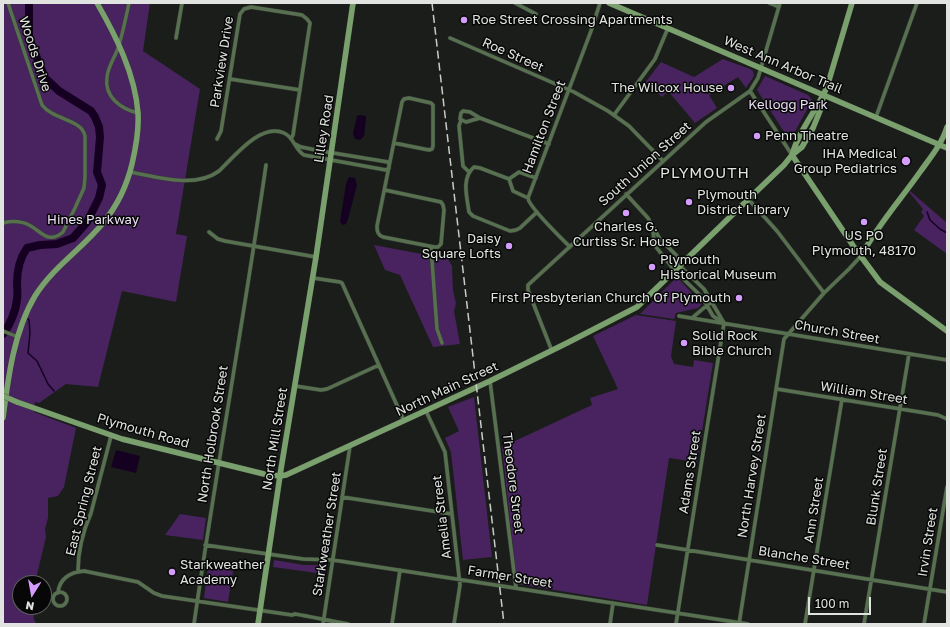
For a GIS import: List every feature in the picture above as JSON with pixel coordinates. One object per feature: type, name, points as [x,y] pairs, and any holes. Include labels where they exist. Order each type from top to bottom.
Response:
[{"type":"street","name":"Woods Drive","points":[[3,222],[12,221],[23,223],[34,228],[43,236],[48,237],[58,235],[62,232],[82,196],[86,178],[85,132],[80,126],[50,114],[42,105],[8,3]]},
{"type":"street","points":[[3,418],[18,337],[28,310],[40,288],[53,272],[103,224],[119,199],[130,172],[136,145],[138,113],[133,86],[119,46],[97,3]]},
{"type":"street","points":[[129,3],[119,46],[107,77],[107,85],[110,94],[116,103],[124,108],[138,113]]},
{"type":"street","points":[[176,38],[182,3]]},
{"type":"street","name":"Lilley Road","points":[[316,257],[354,3]]},
{"type":"street","points":[[515,3],[536,14]]},
{"type":"street","name":"Hamilton Street","points":[[528,198],[600,3]]},
{"type":"street","name":"West Ann Arbor Trail","points":[[609,3],[947,148]]},
{"type":"street","points":[[769,3],[780,5]]},
{"type":"street","points":[[792,155],[795,144],[817,103],[823,95],[852,3]]},
{"type":"street","points":[[876,117],[917,3]]},
{"type":"street","name":"South Union Street","points":[[552,351],[528,288],[529,284],[706,122],[750,91],[756,82],[761,68],[780,5]]},
{"type":"street","name":"Parkview Drive","points":[[217,139],[221,131],[240,14],[244,9],[251,7],[302,15],[308,20],[310,26],[293,135],[291,139]]},
{"type":"street","points":[[614,115],[655,59],[668,28]]},
{"type":"street","name":"Roe Street","points":[[450,38],[569,90],[614,115],[629,126],[663,161]]},
{"type":"street","points":[[230,79],[300,90]]},
{"type":"street","points":[[750,91],[792,155],[877,278],[884,286],[947,331]]},
{"type":"street","points":[[385,190],[441,202],[444,210],[441,244],[438,247],[431,247],[379,235],[377,232],[377,226],[402,102],[404,99],[408,98],[432,103],[432,148],[429,150],[394,143]]},
{"type":"street","points":[[469,172],[463,166],[459,126],[460,116],[463,111],[470,112],[480,118],[549,144]]},
{"type":"street","points":[[460,120],[466,122],[480,118]]},
{"type":"street","points":[[861,256],[873,236],[939,145],[944,137],[947,127]]},
{"type":"street","points":[[130,172],[187,181],[199,180],[214,175],[243,147],[260,135],[274,131],[284,133],[291,139],[298,151],[304,155],[386,170],[389,168]]},
{"type":"street","points":[[294,143],[302,147],[388,162],[389,168]]},
{"type":"street","name":"North Main Street","points":[[280,476],[304,467],[490,381],[638,307],[749,200],[792,155]]},
{"type":"street","name":"North Holbrook Street","points":[[194,624],[205,545],[266,165]]},
{"type":"street","points":[[509,179],[480,168],[474,167],[469,172],[466,181],[470,212],[473,216],[510,231],[520,228],[537,212]]},
{"type":"street","points":[[509,179],[519,172],[536,178]]},
{"type":"street","points":[[509,179],[513,191],[528,198],[528,201],[537,212],[570,247]]},
{"type":"street","points":[[626,194],[644,212],[660,240],[677,256],[680,266],[704,289],[724,323]]},
{"type":"street","points":[[749,200],[777,231],[824,293]]},
{"type":"street","points":[[653,228],[656,247],[675,271],[702,297],[713,316],[724,323]]},
{"type":"street","points":[[209,232],[225,241],[316,257]]},
{"type":"street","points":[[431,247],[437,329],[442,342]]},
{"type":"street","name":"North Harvey Street","points":[[739,623],[784,339],[824,293],[861,256]]},
{"type":"street","name":"North Mill Street","points":[[258,624],[280,476],[316,257]]},
{"type":"street","points":[[313,278],[341,282],[404,421]]},
{"type":"street","points":[[692,318],[712,301]]},
{"type":"street","name":"Church Street","points":[[679,316],[947,360]]},
{"type":"street","name":"Adams Street","points":[[676,624],[724,323]]},
{"type":"street","points":[[3,331],[18,337]]},
{"type":"street","name":"Blunk Street","points":[[864,624],[909,354]]},
{"type":"street","points":[[295,386],[327,389],[379,365]]},
{"type":"street","name":"Theodore Street","points":[[490,381],[516,588]]},
{"type":"street","name":"William Street","points":[[776,389],[938,415],[947,419]]},
{"type":"street","name":"Plymouth Road","points":[[3,396],[111,436],[219,464],[280,476]]},
{"type":"street","name":"Ann Street","points":[[805,624],[842,400]]},
{"type":"street","name":"Amelia Street","points":[[426,411],[445,452],[460,580],[454,624]]},
{"type":"street","name":"East Spring Street","points":[[78,571],[82,542],[111,436]]},
{"type":"street","name":"Starkweather Street","points":[[323,622],[350,446]]},
{"type":"street","name":"Irvin Street","points":[[924,624],[947,487]]},
{"type":"street","points":[[342,497],[452,514]]},
{"type":"street","name":"Farmer Street","points":[[205,545],[303,559],[333,560],[748,624]]},
{"type":"street","name":"Blanche Street","points":[[657,545],[947,592]]},
{"type":"street","points":[[392,624],[400,570]]},
{"type":"street","name":"East Spring Street","points":[[58,593],[61,582],[69,575],[78,571],[84,571],[138,582],[154,593],[162,596],[292,615],[295,614],[318,617],[323,622],[348,624]]},
{"type":"street","points":[[610,624],[613,603]]},
{"type":"green space","name":"Hines Parkway","points":[[3,3],[150,3],[143,51],[200,89],[176,234],[187,236],[176,302],[122,291],[98,387],[66,384],[39,403],[35,402],[34,412],[76,428],[64,487],[58,496],[48,498],[48,518],[45,529],[46,537],[37,575],[12,575],[12,615],[34,615],[34,620],[37,624],[3,624]]},
{"type":"green space","points":[[723,59],[750,69],[753,71],[754,76],[746,88],[738,77],[709,95],[717,108],[695,123],[668,91],[662,97],[645,83],[661,62],[694,77]]},
{"type":"green space","name":"Kellogg Park","points":[[765,76],[808,95],[812,100],[790,141],[757,90]]},
{"type":"green space","points":[[910,191],[947,223],[947,254],[914,230],[924,216],[921,212],[923,209],[909,192]]},
{"type":"green space","points":[[374,245],[448,259],[452,266],[453,291],[456,303],[454,311],[460,344],[433,347],[400,275],[385,270]]},
{"type":"green space","points":[[677,277],[702,304],[698,308],[676,313],[674,319],[640,314]]},
{"type":"green space","points":[[636,315],[676,321],[671,356],[674,364],[693,367],[694,360],[713,363],[697,462],[669,458],[647,605],[517,584],[502,447],[592,405],[590,398],[618,389],[593,336]]},
{"type":"green space","points":[[474,397],[492,557],[463,560],[451,452],[445,438],[459,431],[448,407]]},
{"type":"green space","points":[[180,514],[206,518],[203,540],[165,535]]},
{"type":"green space","points":[[274,560],[304,565],[326,565],[324,574],[273,567]]},
{"type":"green space","points":[[208,567],[233,571],[228,602],[204,598]]},
{"type":"shaded area","points":[[357,116],[366,116],[364,136],[360,140],[355,139],[353,134]]},
{"type":"shaded area","points":[[349,177],[355,178],[357,185],[348,219],[346,224],[343,225],[340,222],[346,184]]},
{"type":"shaded area","points":[[116,450],[140,456],[136,473],[111,467]]},
{"type":"waterway","points":[[3,334],[14,313],[17,295],[18,270],[22,256],[27,248],[40,245],[57,244],[73,238],[87,222],[99,198],[102,185],[97,172],[100,137],[99,127],[95,117],[91,111],[59,91],[45,78],[29,38],[29,3]]},
{"type":"waterway","points":[[927,212],[930,220],[947,233]]},
{"type":"waterway","points":[[27,318],[29,320],[30,333],[28,353],[37,361],[48,384],[54,391]]},
{"type":"railway","points":[[432,3],[504,624]]},
{"type":"place","name":"Roe Street Crossing Apartments","points":[[464,20]]},
{"type":"place","name":"The Wilcox House","points":[[731,88]]},
{"type":"place","name":"Penn Theatre","points":[[757,136]]},
{"type":"place","name":"IHA Medical Group Pediatrics","points":[[906,161]]},
{"type":"place","name":"Plymouth District Library","points":[[689,202]]},
{"type":"place","name":"Charles G. Curtiss Sr. House","points":[[626,213]]},
{"type":"place","name":"US PO Plymouth, 48170","points":[[864,222]]},
{"type":"place","name":"Daisy Square Lofts","points":[[509,246]]},
{"type":"place","name":"Plymouth Historical Museum","points":[[652,267]]},
{"type":"place","name":"First Presbyterian Church Of Plymouth","points":[[739,298]]},
{"type":"place","name":"Solid Rock Bible Church","points":[[684,343]]},
{"type":"place","name":"Starkweather Academy","points":[[172,572]]},
{"type":"district","name":"PLYMOUTH","points":[[705,173]]}]
